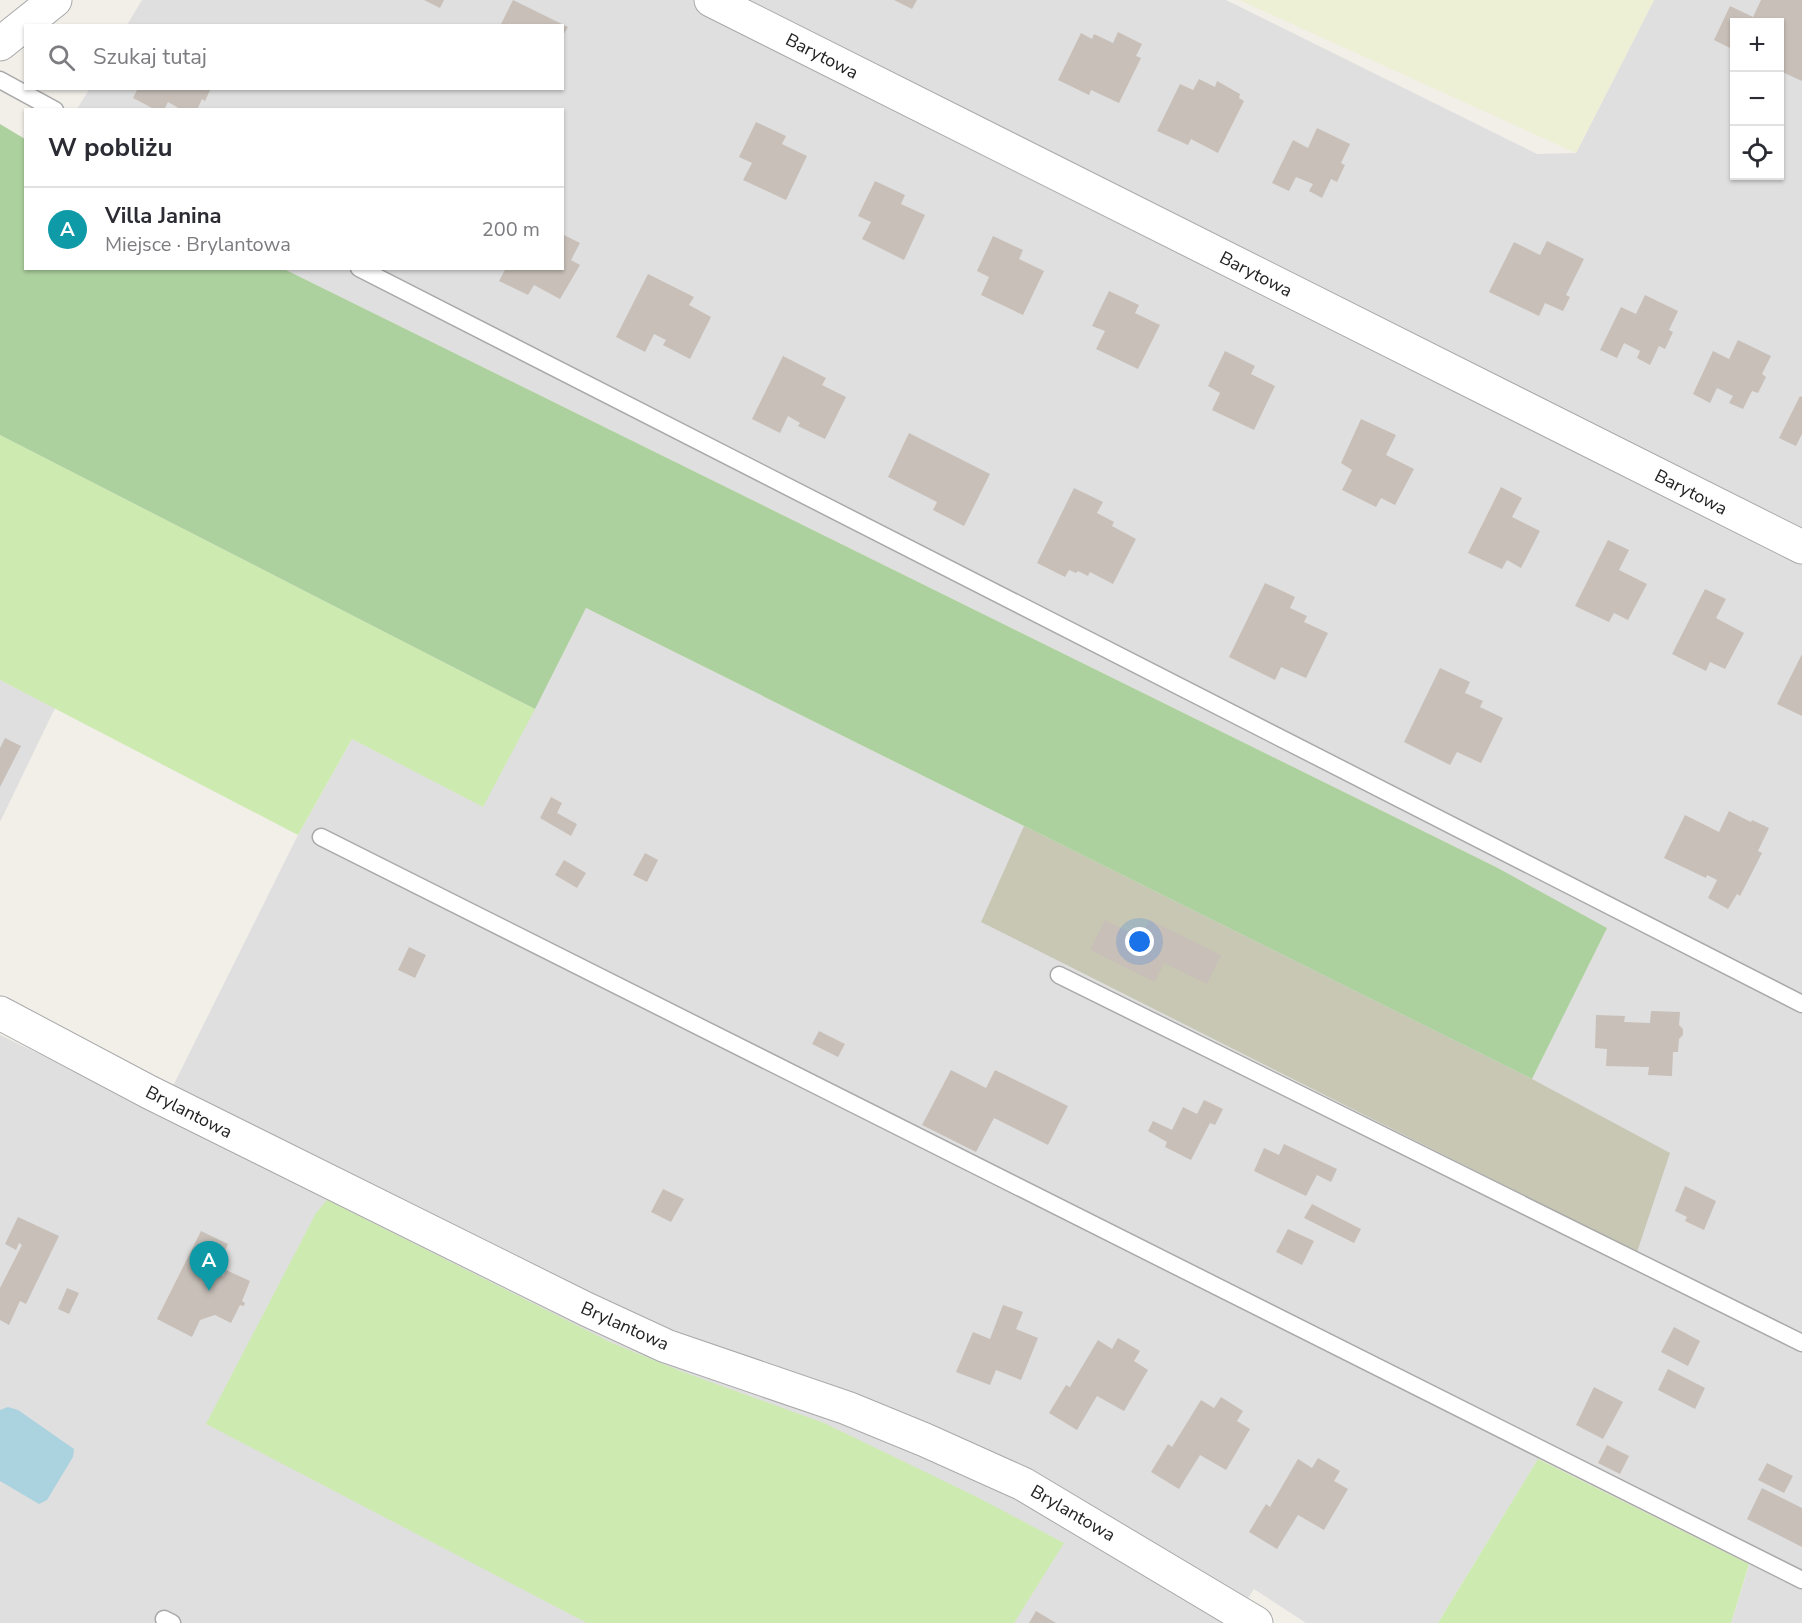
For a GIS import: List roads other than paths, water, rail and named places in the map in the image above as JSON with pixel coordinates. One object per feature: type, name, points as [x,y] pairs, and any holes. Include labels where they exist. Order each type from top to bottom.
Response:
[{"type":"street","points":[[25,24],[56,0]]},
{"type":"street","name":"Barytowa","points":[[711,0],[1802,547]]},
{"type":"street","points":[[0,44],[24,25]]},
{"type":"street","name":"Brylantowa","points":[[0,1013],[149,1092],[586,1309],[666,1346],[847,1408],[1023,1484],[1256,1623]]},
{"type":"lane","points":[[0,81],[51,108]]},
{"type":"lane","points":[[363,270],[1802,1004]]},
{"type":"lane","points":[[321,837],[1802,1580]]},
{"type":"lane","points":[[1059,975],[1802,1343]]},
{"type":"water","points":[[8,1407],[18,1410],[74,1449],[73,1457],[47,1500],[39,1504],[0,1481],[0,1410]]},
{"type":"place","name":"Villa Janina","points":[[209,1291]]}]
